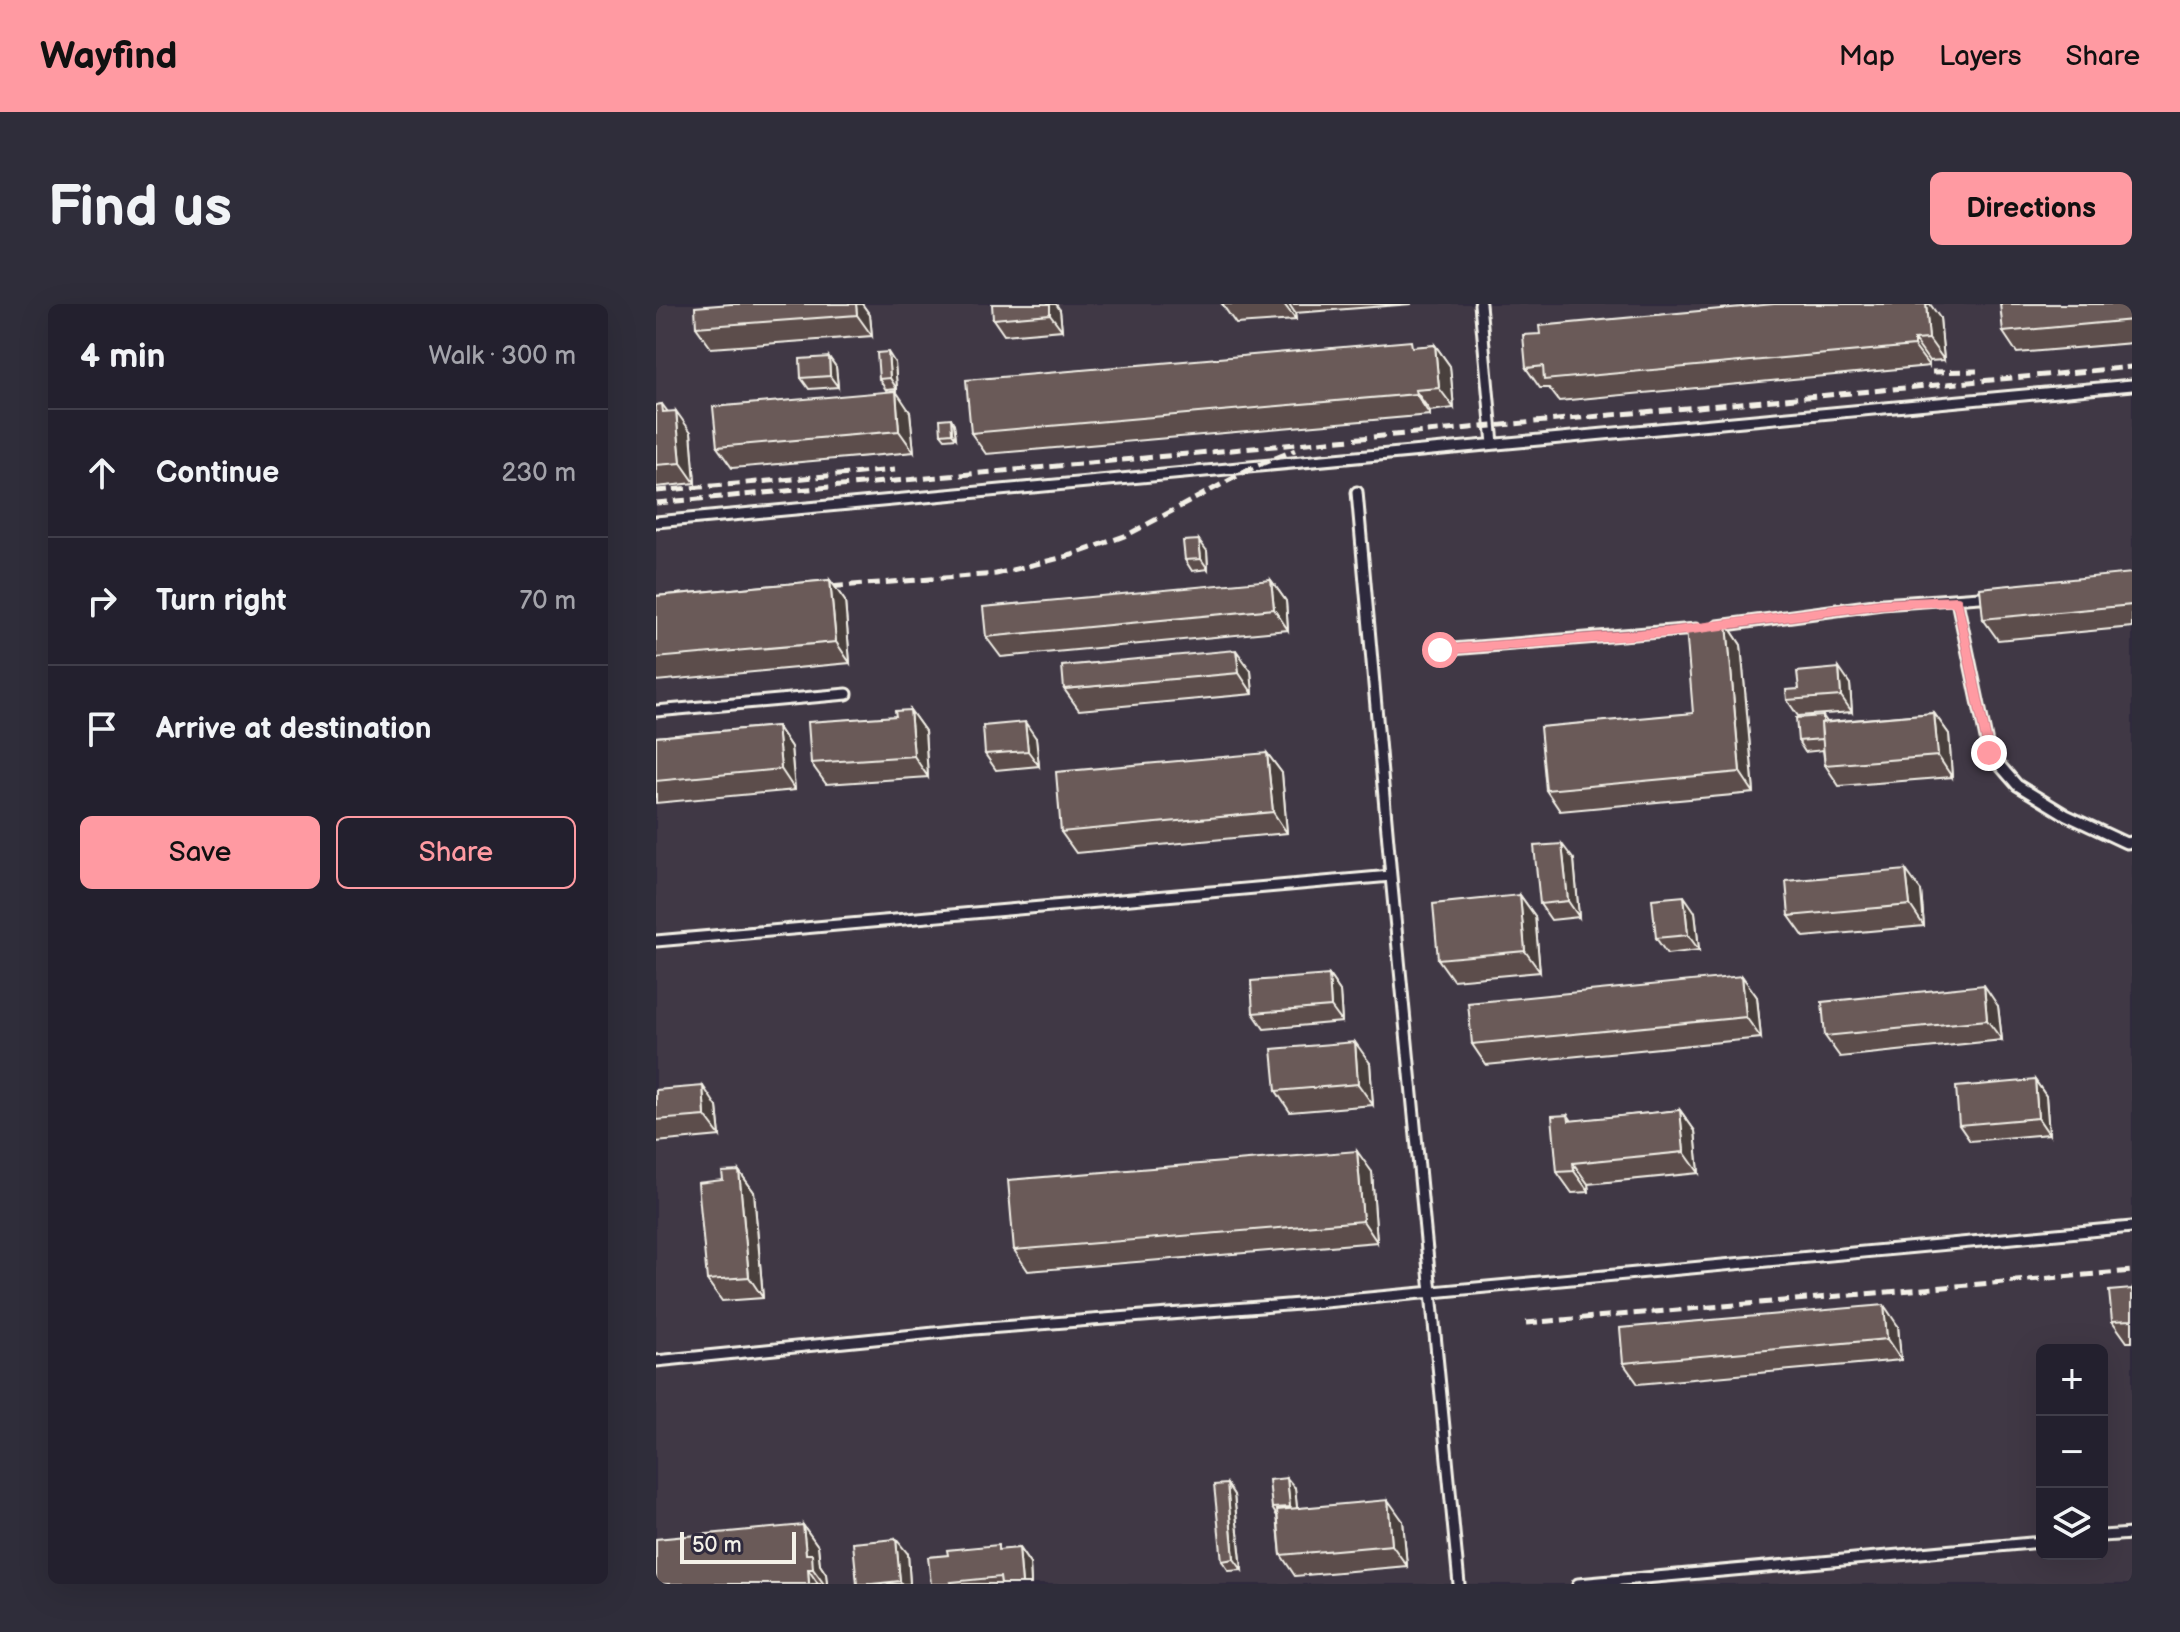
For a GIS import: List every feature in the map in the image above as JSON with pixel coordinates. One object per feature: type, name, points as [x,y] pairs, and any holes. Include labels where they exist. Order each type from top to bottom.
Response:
[{"type":"lane","points":[[1480,304],[1493,444]]},
{"type":"lane","points":[[656,522],[2132,385]]},
{"type":"lane","points":[[1357,492],[1429,1293],[1459,1584]]},
{"type":"lane","points":[[1440,650],[1669,632],[1882,604],[1957,601],[2001,595]]},
{"type":"lane","points":[[1957,601],[1989,753],[2017,785],[2066,815],[2126,843],[2132,842]]},
{"type":"lane","points":[[656,711],[847,694]]},
{"type":"lane","points":[[656,941],[1391,876]]},
{"type":"lane","points":[[656,1361],[974,1329],[1429,1293],[2132,1227]]},
{"type":"lane","points":[[2108,1536],[2132,1534]]},
{"type":"lane","points":[[1578,1584],[2036,1543]]},
{"type":"shaded area","points":[[656,304],[2132,304],[2132,1584],[656,1584]]},
{"type":"building","points":[[856,304],[857,315],[696,327],[695,307]]},
{"type":"building","points":[[992,304],[1050,304],[1050,314],[993,319]]},
{"type":"building","points":[[1774,304],[1926,304],[1929,339],[1914,340],[1914,346],[1544,380],[1543,366],[1526,368],[1523,335],[1540,334],[1539,326]]},
{"type":"building","points":[[2000,304],[2132,304],[2132,320],[2003,332]]},
{"type":"building","points":[[1411,341],[1412,347],[1435,345],[1439,388],[1415,390],[1416,394],[971,433],[966,380]]},
{"type":"building","points":[[888,352],[890,378],[879,379],[877,353]]},
{"type":"building","points":[[829,357],[830,376],[801,378],[800,359]]},
{"type":"building","points":[[896,391],[899,431],[717,447],[713,407]]},
{"type":"building","points":[[662,404],[663,412],[676,411],[681,463],[656,465],[656,405]]},
{"type":"building","points":[[951,418],[952,433],[941,434],[940,419]]},
{"type":"building","points":[[1199,540],[1201,559],[1185,560],[1183,541]]},
{"type":"building","points":[[2132,573],[2132,605],[1983,619],[1980,588]]},
{"type":"building","points":[[830,580],[836,642],[656,658],[656,596]]},
{"type":"building","points":[[1271,580],[1274,609],[986,637],[983,607]]},
{"type":"building","points":[[1727,624],[1740,772],[1546,790],[1540,727],[1693,713],[1686,628]]},
{"type":"building","points":[[1236,650],[1239,673],[1064,689],[1062,666]]},
{"type":"building","points":[[1839,668],[1841,696],[1787,700],[1786,690],[1799,689],[1797,672]]},
{"type":"building","points":[[910,710],[914,756],[811,763],[808,722],[896,716],[895,711]]},
{"type":"building","points":[[1934,713],[1938,756],[1825,765],[1821,723]]},
{"type":"building","points":[[1823,716],[1822,739],[1798,741],[1796,718]]},
{"type":"building","points":[[1025,722],[1028,751],[985,754],[983,726]]},
{"type":"building","points":[[777,726],[781,769],[656,781],[656,737]]},
{"type":"building","points":[[1267,753],[1273,812],[1061,832],[1056,772]]},
{"type":"building","points":[[1562,844],[1568,901],[1540,904],[1534,846]]},
{"type":"building","points":[[1906,870],[1910,905],[1789,916],[1786,881]]},
{"type":"building","points":[[1520,895],[1525,951],[1438,959],[1433,904]]},
{"type":"building","points":[[1684,896],[1688,935],[1656,938],[1652,899]]},
{"type":"building","points":[[1329,975],[1331,1007],[1253,1013],[1251,981]]},
{"type":"building","points":[[1742,976],[1746,1017],[1472,1044],[1468,1003]]},
{"type":"building","points":[[1984,985],[1987,1020],[1825,1036],[1822,1002]]},
{"type":"building","points":[[1355,1042],[1358,1084],[1276,1091],[1272,1049]]},
{"type":"building","points":[[2035,1080],[2038,1118],[1959,1125],[1956,1087]]},
{"type":"building","points":[[703,1086],[705,1116],[656,1120],[656,1090]]},
{"type":"building","points":[[1680,1110],[1684,1152],[1573,1163],[1574,1171],[1557,1172],[1552,1116],[1568,1115],[1569,1121]]},
{"type":"building","points":[[1357,1151],[1363,1221],[1014,1250],[1008,1180]]},
{"type":"building","points":[[739,1171],[749,1277],[707,1280],[698,1183],[723,1180],[722,1172]]},
{"type":"building","points":[[2132,1289],[2132,1320],[2112,1321],[2109,1291]]},
{"type":"building","points":[[1884,1305],[1887,1339],[1623,1363],[1620,1328]]},
{"type":"building","points":[[1287,1478],[1290,1507],[1272,1508],[1269,1480]]},
{"type":"building","points":[[1227,1484],[1234,1559],[1222,1561],[1214,1485]]},
{"type":"building","points":[[1388,1500],[1392,1545],[1281,1555],[1277,1510]]},
{"type":"building","points":[[803,1525],[806,1554],[812,1554],[813,1569],[808,1569],[809,1584],[656,1584],[656,1539]]},
{"type":"building","points":[[896,1539],[900,1581],[857,1584],[853,1543]]},
{"type":"building","points":[[998,1545],[998,1550],[1019,1548],[1022,1584],[1001,1584],[1000,1577],[931,1584],[928,1557],[948,1555],[947,1550]]},
{"type":"railway","points":[[656,503],[2132,367]]},
{"type":"railway","points":[[1932,372],[1977,371]]},
{"type":"railway","points":[[814,588],[996,574],[1072,555],[1127,535],[1256,466],[1295,450]]},
{"type":"railway","points":[[656,491],[895,470]]},
{"type":"railway","points":[[1526,1323],[2132,1271]]},
{"type":"route","points":[[1440,650],[1669,632],[1882,604],[1957,601],[1989,753]]}]
